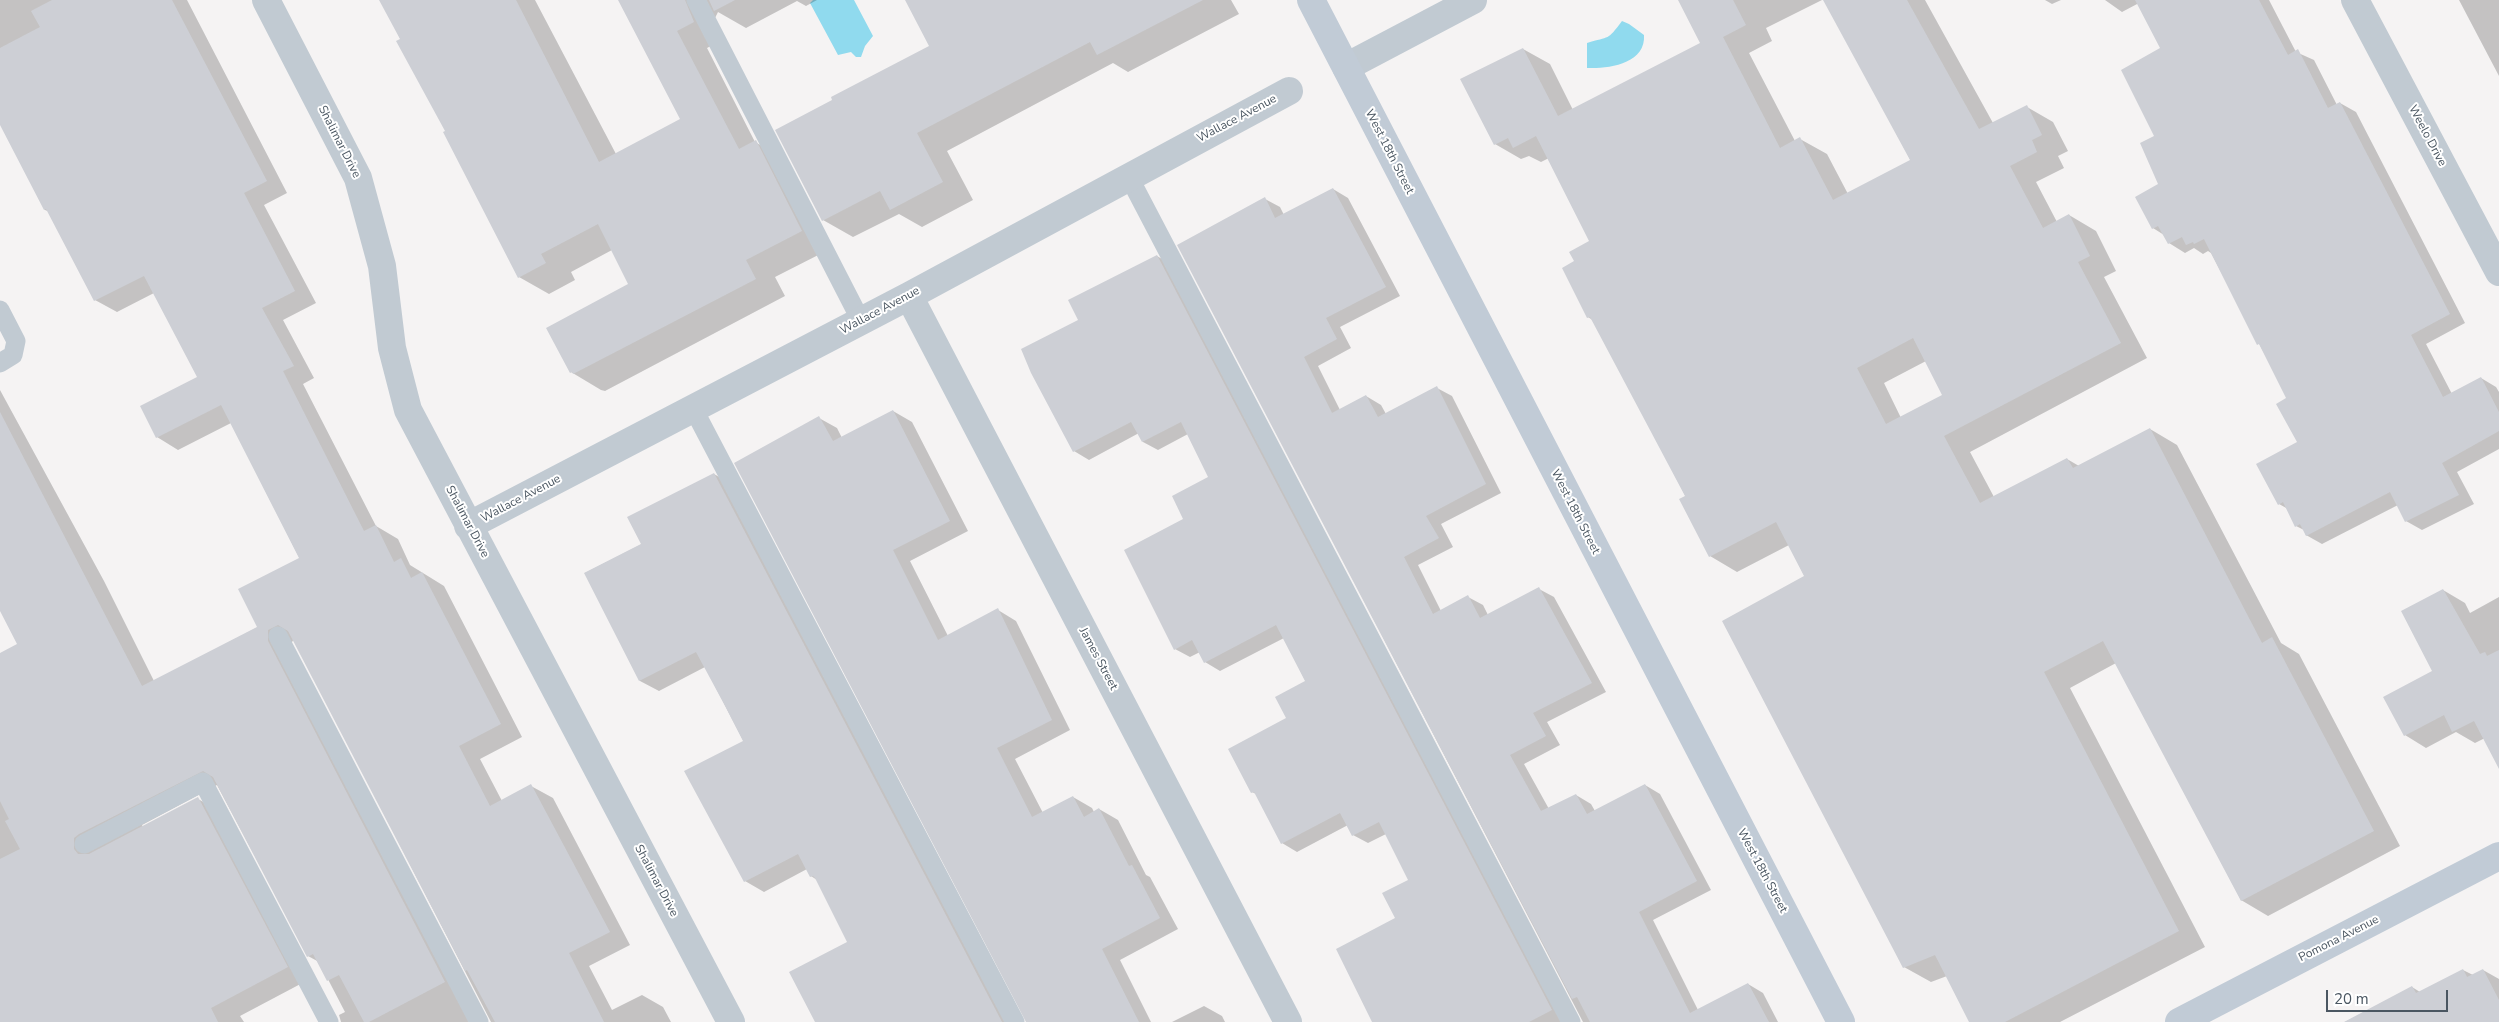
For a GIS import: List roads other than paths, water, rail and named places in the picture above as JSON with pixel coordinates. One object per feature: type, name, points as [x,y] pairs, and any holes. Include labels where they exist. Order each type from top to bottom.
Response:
[{"type":"street","name":"Shalimar Drive","points":[[266,0],[358,178],[382,266],[392,348],[408,410],[731,1022]]},
{"type":"street","name":"West 18th Street","points":[[1311,0],[1841,1022]]},
{"type":"street","points":[[1346,67],[1473,0]]},
{"type":"street","name":"Weelo Drive","points":[[2355,0],[2499,272]]},
{"type":"street","name":"Wallace Avenue","points":[[468,526],[909,296],[1289,92]]},
{"type":"street","name":"James Street","points":[[909,296],[1288,1022]]},
{"type":"street","name":"Pomona Avenue","points":[[2179,1022],[2499,856]]},
{"type":"lane","points":[[696,0],[860,321]]},
{"type":"lane","points":[[1129,177],[1571,1022]]},
{"type":"lane","points":[[0,310],[16,341],[13,356],[0,362]]},
{"type":"lane","points":[[693,408],[1015,1022]]},
{"type":"lane","points":[[278,636],[479,1022]]},
{"type":"lane","points":[[84,844],[203,782],[329,1022]]},
{"type":"water","points":[[813,0],[854,0],[873,36],[865,46],[861,57],[856,57],[851,52],[838,55],[810,3]]},
{"type":"water","points":[[1622,21],[1644,35],[1643,45],[1639,53],[1624,63],[1615,66],[1587,68],[1587,43],[1608,37]]}]
